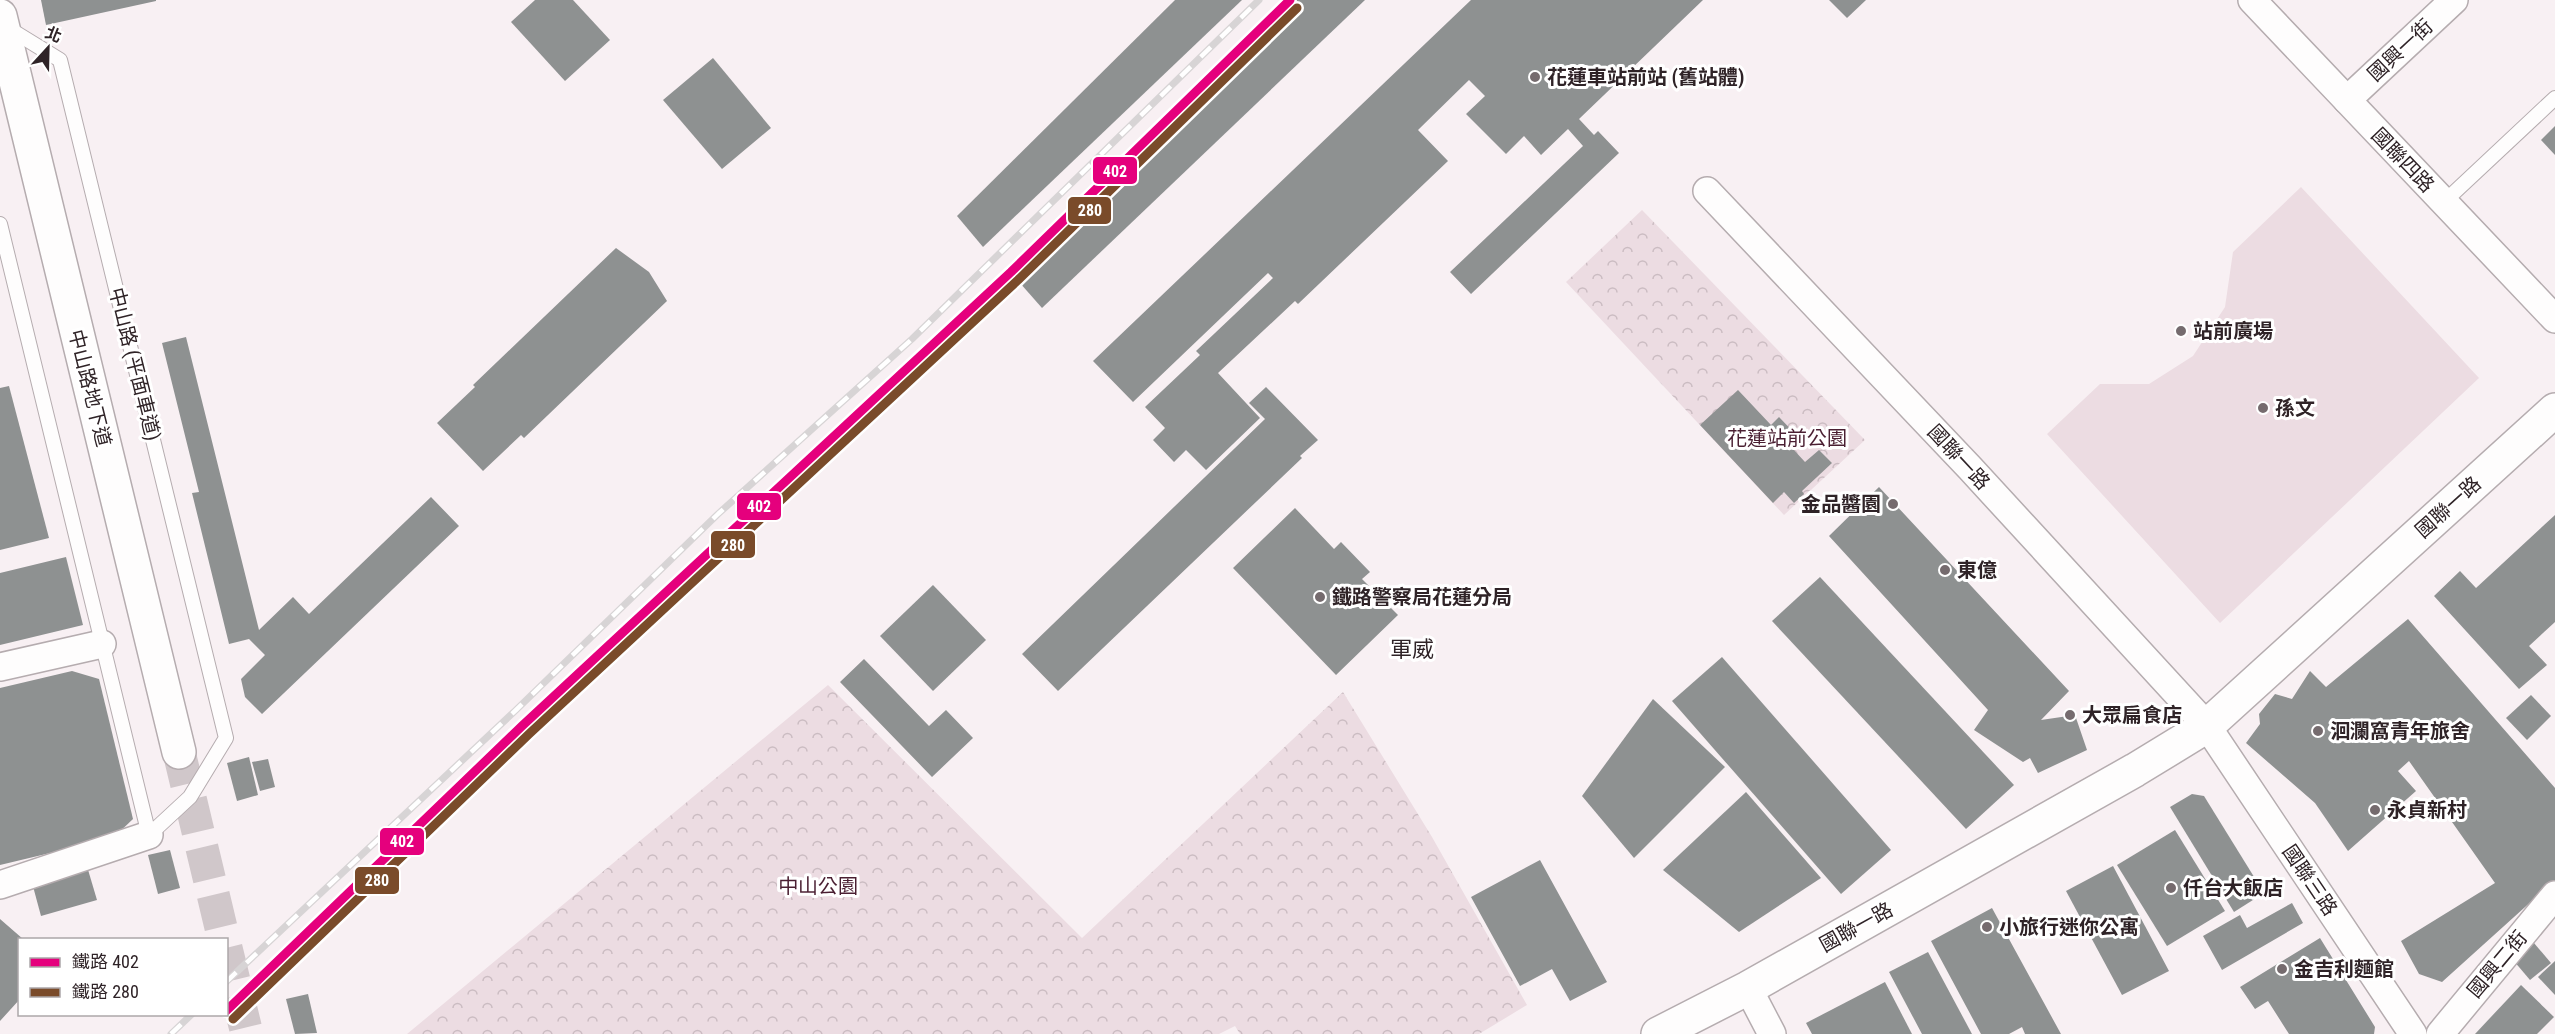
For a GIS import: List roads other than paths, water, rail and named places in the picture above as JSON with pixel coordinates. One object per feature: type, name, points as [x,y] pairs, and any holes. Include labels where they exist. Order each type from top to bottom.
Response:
[{"type":"street","name":"國聯四路","points":[[2252,0],[2555,319]]},
{"type":"street","name":"國興一街","points":[[2347,100],[2454,0]]},
{"type":"street","name":"中山路地下道","points":[[1,23],[179,752]]},
{"type":"street","name":"國聯一路","points":[[1707,191],[1970,468],[2207,726]]},
{"type":"street","name":"國聯一路","points":[[1658,1034],[1748,988],[2125,776],[2207,726],[2555,410]]},
{"type":"street","points":[[0,668],[102,644]]},
{"type":"street","name":"國聯三路","points":[[2207,726],[2413,1034]]},
{"type":"street","points":[[0,885],[149,835]]},
{"type":"street","name":"國興二街","points":[[2440,1034],[2555,895]]},
{"type":"street","points":[[1748,988],[1772,1034]]},
{"type":"lane","name":"中山路 (平面車道)","points":[[1,23],[60,60],[226,738],[190,797],[149,835]]},
{"type":"lane","points":[[2444,202],[2555,98]]},
{"type":"lane","points":[[0,224],[149,835]]},
{"type":"tunnel","points":[[179,752],[224,938]]},
{"type":"tunnel","points":[[228,956],[247,1034]]},
{"type":"railway","points":[[228,980],[516,710],[718,514],[912,339],[1259,0]]},
{"type":"railway","points":[[171,1034],[190,1016]]},
{"type":"rail line","name":"402","points":[[228,1009],[522,726],[1011,272],[1290,0]]},
{"type":"rail line","name":"280","points":[[233,1019],[529,734],[1018,280],[1297,8]]},
{"type":"place","name":"花蓮車站前站 (舊站體)","points":[[1535,77]]},
{"type":"place","name":"站前廣場","points":[[2181,331]]},
{"type":"place","name":"孫文","points":[[2263,408]]},
{"type":"place","name":"金品醬園","points":[[1893,504]]},
{"type":"place","name":"東億","points":[[1945,570]]},
{"type":"place","name":"鐵路警察局花蓮分局","points":[[1320,597]]},
{"type":"place","name":"大眾扁食店","points":[[2070,715]]},
{"type":"place","name":"洄瀾窩青年旅舍","points":[[2318,731]]},
{"type":"place","name":"永貞新村","points":[[2375,810]]},
{"type":"place","name":"仟台大飯店","points":[[2171,888]]},
{"type":"place","name":"小旅行迷你公寓","points":[[1987,927]]},
{"type":"place","name":"金吉利麵館","points":[[2282,969]]},
{"type":"district","name":"軍威","points":[[1412,649]]},
{"type":"park label","name":"花蓮站前公園","points":[[1787,438]]},
{"type":"park label","name":"中山公園","points":[[818,886]]}]
